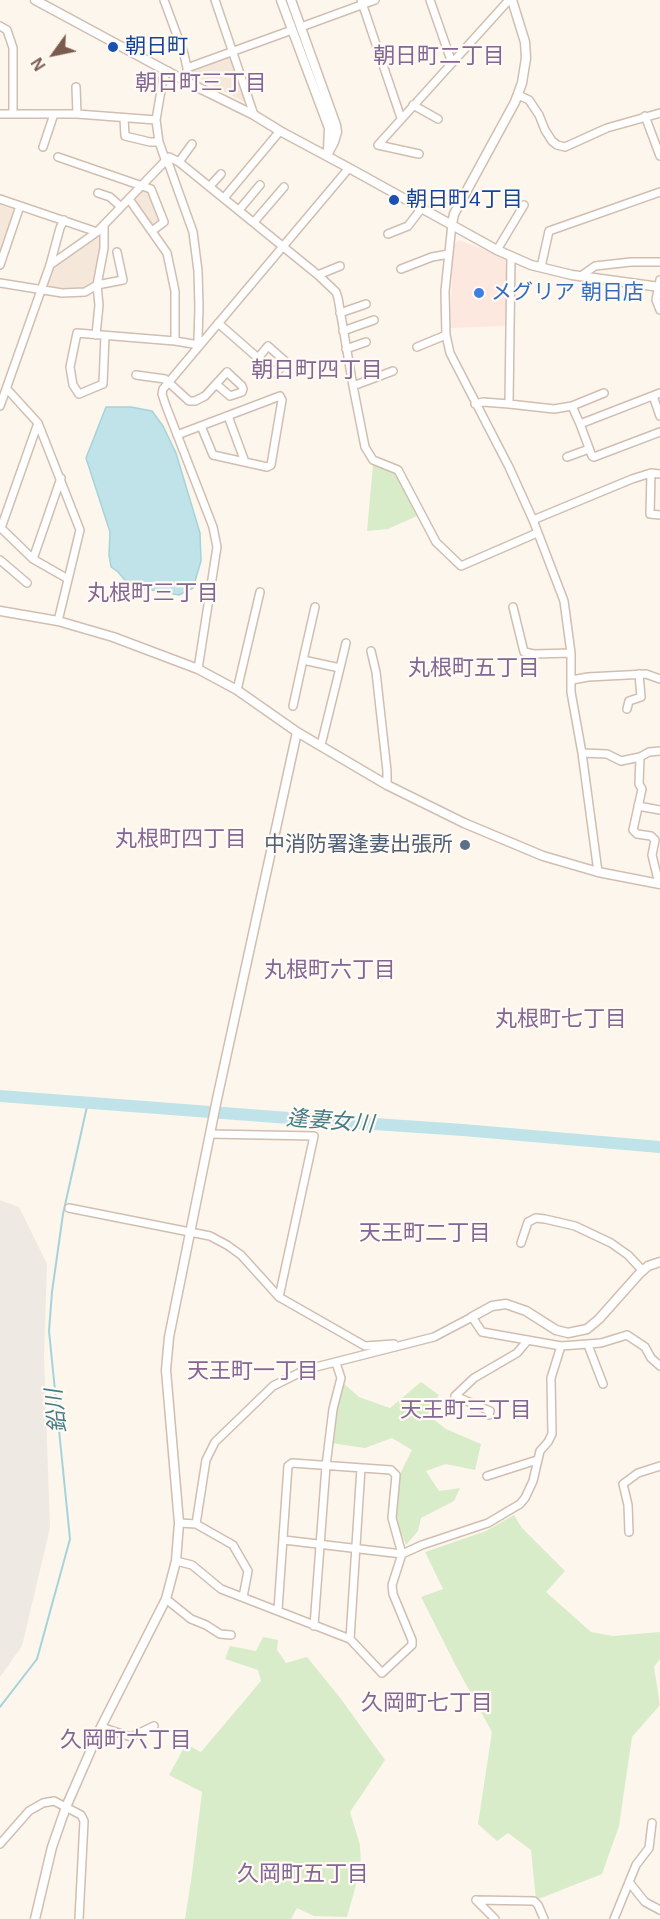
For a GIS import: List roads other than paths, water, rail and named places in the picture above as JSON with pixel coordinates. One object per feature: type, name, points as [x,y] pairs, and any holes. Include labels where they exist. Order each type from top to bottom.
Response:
[{"type":"street","points":[[36,0],[187,82],[254,115],[497,250],[541,267],[581,276],[659,285],[656,300],[660,310]]},
{"type":"street","points":[[164,0],[184,54],[187,82]]},
{"type":"street","points":[[215,0],[254,115]]},
{"type":"street","points":[[281,0],[297,29]]},
{"type":"street","points":[[291,0],[297,29],[329,128],[327,155]]},
{"type":"street","points":[[187,68],[297,29],[362,2],[375,0]]},
{"type":"street","points":[[430,0],[452,63]]},
{"type":"street","points":[[419,153],[378,145],[511,0],[522,28],[526,50],[524,73],[518,95],[454,214],[445,291],[446,335],[450,354],[504,457],[533,520],[564,601],[571,652],[571,692],[582,753],[598,872]]},
{"type":"street","points":[[362,2],[401,118]]},
{"type":"street","points":[[0,26],[7,30],[13,48],[13,114]]},
{"type":"street","points":[[168,71],[163,79],[156,120],[159,142],[193,232],[198,270],[199,345]]},
{"type":"street","points":[[76,87],[77,114]]},
{"type":"street","points":[[518,95],[529,99],[552,141],[565,147],[607,128],[660,113]]},
{"type":"street","points":[[413,105],[438,119]]},
{"type":"street","points":[[0,114],[77,114],[156,120]]},
{"type":"street","points":[[44,147],[54,114]]},
{"type":"street","points":[[645,116],[660,156]]},
{"type":"street","points":[[124,118],[125,136],[159,142]]},
{"type":"street","points":[[224,198],[280,131]]},
{"type":"street","points":[[179,162],[192,144]]},
{"type":"street","points":[[58,157],[151,189],[164,222],[152,231]]},
{"type":"street","points":[[50,265],[97,232],[169,157],[179,162],[336,292],[339,298],[346,349],[365,447],[371,458],[382,465],[398,470],[436,542],[461,566],[537,533]]},
{"type":"street","points":[[198,669],[217,547],[213,527],[162,394],[163,389],[350,168]]},
{"type":"street","points":[[210,186],[221,174]]},
{"type":"street","points":[[239,210],[260,185]]},
{"type":"street","points":[[254,222],[284,187]]},
{"type":"street","points":[[541,267],[549,231],[660,192]]},
{"type":"street","points":[[98,193],[110,197],[122,207]]},
{"type":"street","points":[[0,199],[97,232]]},
{"type":"street","points":[[129,199],[167,253],[175,291],[175,341]]},
{"type":"street","points":[[497,250],[524,205]]},
{"type":"street","points":[[0,265],[20,206]]},
{"type":"street","points":[[388,234],[408,226],[422,209]]},
{"type":"street","points":[[0,405],[64,220]]},
{"type":"street","points":[[104,225],[105,248],[97,285],[99,305],[100,335],[103,384],[79,394],[73,385],[70,367],[77,333],[100,335],[175,341],[199,345]]},
{"type":"street","points":[[0,283],[62,293],[85,292],[97,285],[123,280],[117,252]]},
{"type":"street","points":[[401,269],[432,257],[448,254]]},
{"type":"street","points":[[509,404],[511,256]]},
{"type":"street","points":[[581,276],[595,266],[660,262]]},
{"type":"street","points":[[318,275],[340,266]]},
{"type":"street","points":[[340,313],[366,304]]},
{"type":"street","points":[[343,331],[374,320]]},
{"type":"street","points":[[218,323],[258,358]]},
{"type":"street","points":[[417,347],[446,335]]},
{"type":"street","points":[[346,349],[366,342]]},
{"type":"street","points":[[353,386],[393,371]]},
{"type":"street","points":[[136,375],[165,379],[189,401],[205,396],[216,384]]},
{"type":"street","points":[[7,389],[38,423],[80,530],[58,621]]},
{"type":"street","points":[[475,404],[483,402],[554,409],[572,406],[604,393]]},
{"type":"street","points":[[579,424],[656,395],[660,416]]},
{"type":"street","points":[[177,435],[280,396],[282,400],[272,465],[267,467],[213,455],[201,426]]},
{"type":"street","points":[[572,406],[592,456],[597,457],[660,432]]},
{"type":"street","points":[[228,416],[245,462]]},
{"type":"street","points":[[38,423],[0,528],[33,559],[68,579]]},
{"type":"street","points":[[567,457],[589,448]]},
{"type":"street","points":[[533,520],[624,482],[651,473],[660,474]]},
{"type":"street","points":[[651,473],[651,514],[660,514]]},
{"type":"street","points":[[33,559],[60,478]]},
{"type":"street","points":[[0,560],[27,583]]},
{"type":"street","points":[[237,690],[260,592]]},
{"type":"street","points":[[293,706],[315,607]]},
{"type":"street","points":[[513,607],[524,652],[534,654],[571,652]]},
{"type":"street","points":[[0,611],[58,621],[113,637],[198,669],[237,690],[297,732],[387,785],[464,823],[543,856],[598,872],[659,884],[652,855],[655,840],[651,836],[637,834],[633,830],[642,789],[639,784],[640,757]]},
{"type":"street","points":[[321,745],[346,643]]},
{"type":"street","points":[[371,651],[376,672],[387,785]]},
{"type":"street","points":[[303,660],[340,668]]},
{"type":"street","points":[[572,680],[639,674],[660,679]]},
{"type":"street","points":[[627,709],[629,700],[641,697],[639,674]]},
{"type":"street","points":[[35,1919],[52,1847],[66,1807],[101,1727],[166,1599],[176,1561],[179,1523],[166,1370],[169,1337],[217,1100],[297,732]]},
{"type":"street","points":[[582,753],[606,754],[621,761],[660,751]]},
{"type":"street","points":[[638,806],[660,810]]},
{"type":"street","points":[[211,1131],[314,1136],[279,1297]]},
{"type":"street","points":[[69,1208],[210,1236],[241,1255],[279,1297],[365,1346],[385,1343],[399,1344]]},
{"type":"street","points":[[521,1243],[526,1225],[531,1220],[536,1218],[556,1221],[575,1226],[611,1243],[628,1255],[643,1271]]},
{"type":"street","points":[[196,1524],[206,1460],[215,1442],[273,1386],[299,1373],[399,1344],[434,1337],[492,1306],[506,1304],[526,1311],[556,1330],[568,1333],[587,1329],[648,1266],[660,1262]]},
{"type":"street","points":[[472,1317],[482,1332],[561,1346],[588,1345],[627,1335],[645,1347],[651,1358],[660,1366]]},
{"type":"street","points":[[489,1415],[490,1412],[454,1396],[474,1378],[518,1353],[528,1340]]},
{"type":"street","points":[[588,1345],[603,1384]]},
{"type":"street","points":[[284,1540],[402,1554],[488,1523],[520,1504],[533,1481],[540,1451],[552,1434],[551,1378],[561,1346]]},
{"type":"street","points":[[314,1626],[326,1466],[333,1409],[341,1378],[336,1363]]},
{"type":"street","points":[[487,1476],[537,1460]]},
{"type":"street","points":[[176,1561],[192,1565],[221,1590],[350,1639],[381,1673],[412,1645],[393,1594],[392,1585],[402,1554],[392,1518],[396,1475],[391,1470],[292,1463],[288,1466],[278,1610]]},
{"type":"street","points":[[629,1532],[623,1484],[638,1473],[660,1466]]},
{"type":"street","points":[[350,1639],[361,1468]]},
{"type":"street","points":[[179,1523],[196,1524],[233,1545],[248,1571],[243,1597]]},
{"type":"street","points":[[166,1599],[191,1619],[220,1634],[231,1635]]},
{"type":"street","points":[[101,1727],[131,1737],[154,1725]]},
{"type":"street","points":[[0,1844],[29,1811],[43,1803],[54,1801],[81,1815],[84,1821],[79,1919]]},
{"type":"street","points":[[614,1919],[636,1865],[649,1848],[652,1822]]},
{"type":"street","points":[[629,1882],[645,1902],[660,1910]]},
{"type":"street","points":[[495,1919],[476,1900],[534,1901],[544,1919]]},
{"type":"water","points":[[106,407],[131,407],[152,411],[163,426],[176,453],[200,533],[201,561],[193,588],[179,595],[130,586],[111,567],[110,532],[86,458]]},
{"type":"waterway","name":"逢妻女川","points":[[0,1096],[660,1147]]},
{"type":"waterway","name":"鉛川","points":[[0,1707],[37,1659],[70,1539],[49,1331],[63,1214],[88,1102]]},
{"type":"place","name":"朝日町","points":[[113,47]]},
{"type":"place","name":"朝日町4丁目","points":[[394,200]]},
{"type":"place","name":"メグリア 朝日店","points":[[479,293]]},
{"type":"place","name":"中消防署逢妻出張所","points":[[465,845]]},
{"type":"district","name":"朝日町二丁目","points":[[439,57]]},
{"type":"district","name":"朝日町三丁目","points":[[201,84]]},
{"type":"district","name":"朝日町四丁目","points":[[317,371]]},
{"type":"district","name":"丸根町三丁目","points":[[153,594]]},
{"type":"district","name":"丸根町五丁目","points":[[474,669]]},
{"type":"district","name":"丸根町四丁目","points":[[181,840]]},
{"type":"district","name":"丸根町六丁目","points":[[330,971]]},
{"type":"district","name":"丸根町七丁目","points":[[561,1020]]},
{"type":"district","name":"天王町二丁目","points":[[425,1234]]},
{"type":"district","name":"天王町一丁目","points":[[253,1372]]},
{"type":"district","name":"天王町三丁目","points":[[466,1411]]},
{"type":"district","name":"久岡町七丁目","points":[[427,1704]]},
{"type":"district","name":"久岡町六丁目","points":[[126,1741]]},
{"type":"district","name":"久岡町五丁目","points":[[303,1875]]}]
